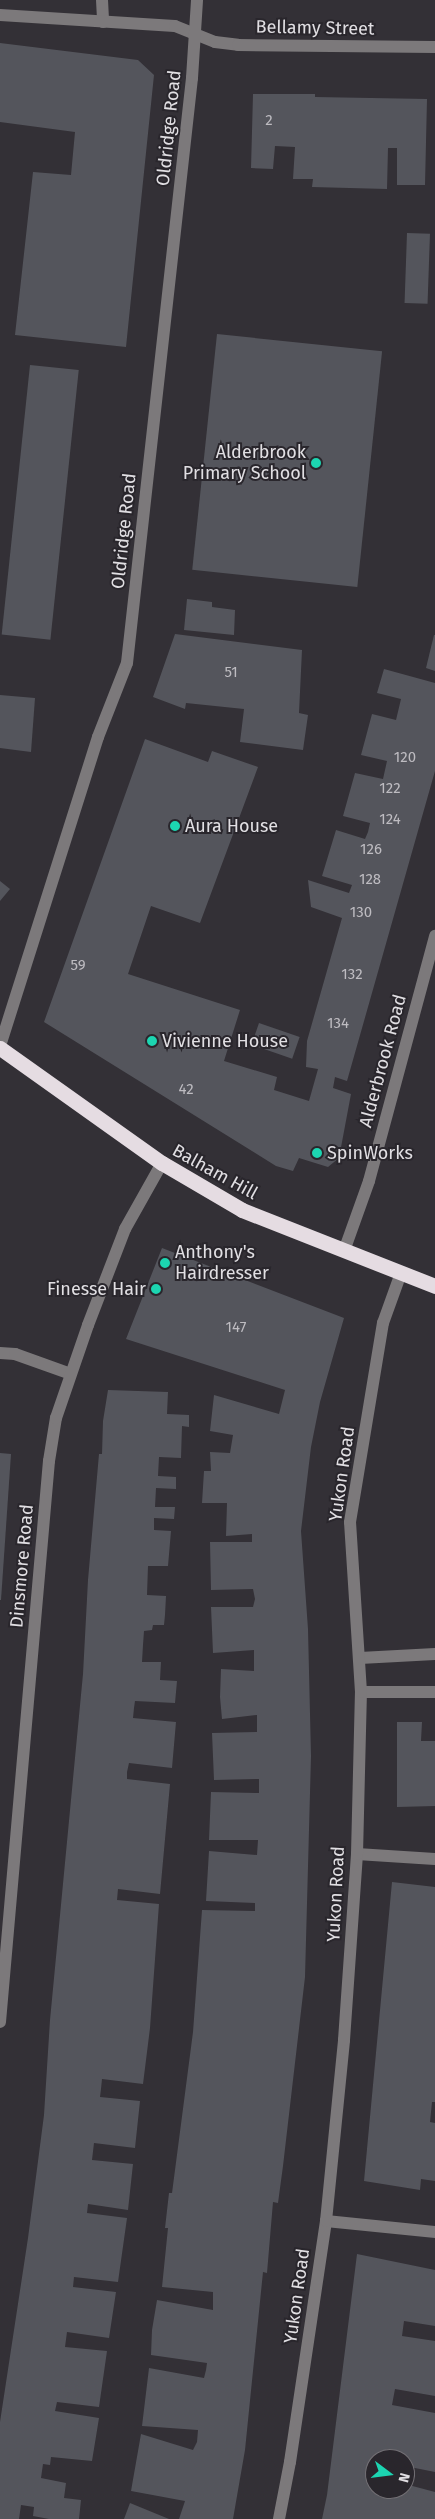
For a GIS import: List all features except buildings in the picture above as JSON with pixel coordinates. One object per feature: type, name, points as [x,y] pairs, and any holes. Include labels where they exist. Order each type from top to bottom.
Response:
[{"type":"highway","name":"Balham Hill","points":[[0,1047],[162,1164],[242,1210],[435,1286]]},
{"type":"street","points":[[102,0],[103,22]]},
{"type":"street","name":"Oldridge Road","points":[[0,1047],[98,737],[127,664],[196,35],[198,0]]},
{"type":"street","name":"Bellamy Street","points":[[0,15],[175,26],[215,42],[238,45],[435,47]]},
{"type":"street","name":"Alderbrook Road","points":[[344,1251],[369,1181],[435,936]]},
{"type":"street","name":"Dinsmore Road","points":[[0,2022],[49,1461],[56,1418],[125,1229],[162,1164]]},
{"type":"street","name":"Yukon Road","points":[[279,2519],[326,2221],[344,2040],[357,1854],[361,1692],[350,1522],[383,1323],[401,1273]]},
{"type":"street","points":[[0,1353],[14,1354],[71,1374]]},
{"type":"street","points":[[360,1658],[435,1654]]},
{"type":"street","points":[[361,1692],[435,1692]]},
{"type":"street","points":[[357,1854],[435,1859]]},
{"type":"street","points":[[326,2221],[435,2232]]},
{"type":"place","name":"Alderbrook Primary School","points":[[316,463]]},
{"type":"place","name":"Aura House","points":[[175,826]]},
{"type":"place","name":"Vivienne House","points":[[152,1041]]},
{"type":"place","name":"SpinWorks","points":[[317,1153]]},
{"type":"place","name":"Anthony's Hairdresser","points":[[165,1263]]},
{"type":"place","name":"Finesse Hair","points":[[156,1289]]}]
